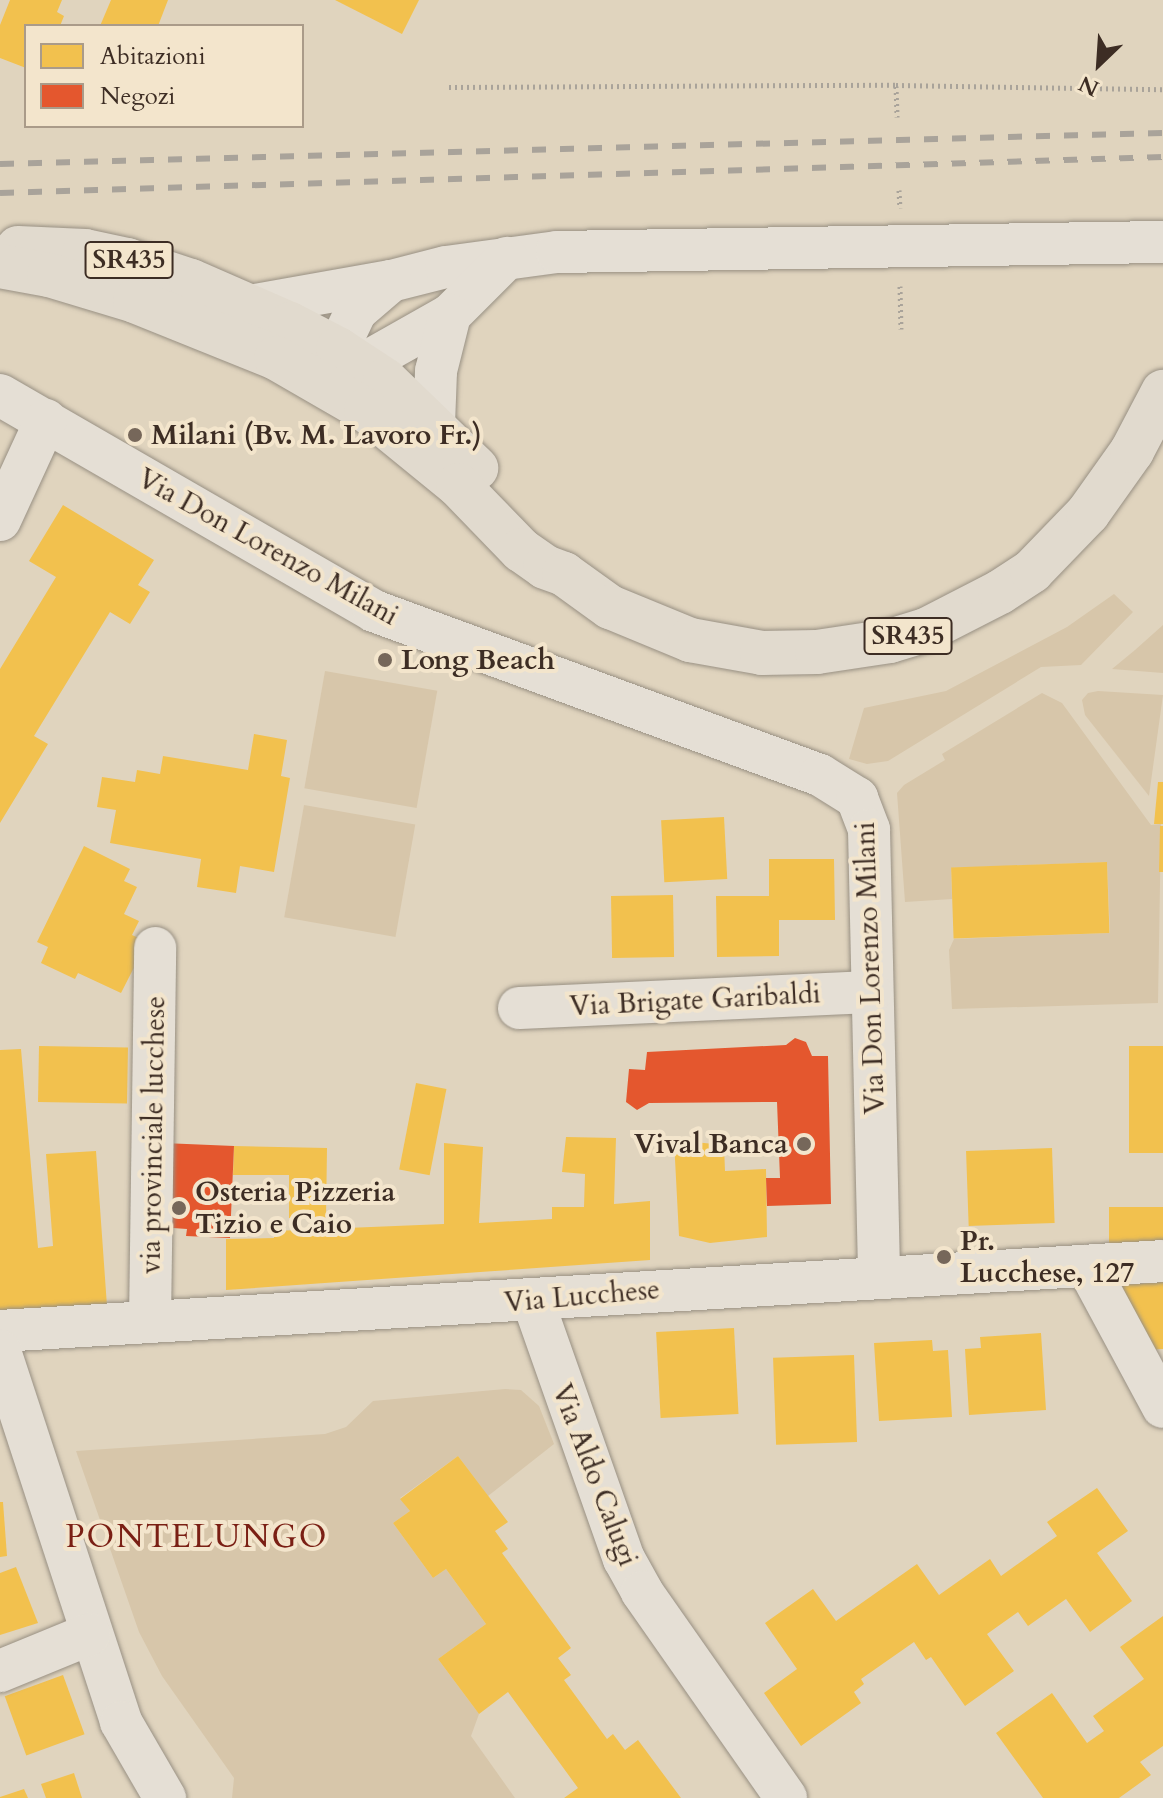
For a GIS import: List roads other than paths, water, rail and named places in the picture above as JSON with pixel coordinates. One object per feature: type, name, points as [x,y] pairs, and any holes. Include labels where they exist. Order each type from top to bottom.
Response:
[{"type":"main road","name":"SR435","points":[[0,249],[35,248],[105,255],[152,267],[250,306],[434,424],[544,539],[564,574],[610,607],[644,623],[725,648],[762,653],[817,652],[899,639],[975,606],[1032,571],[1058,547],[1106,491],[1132,451],[1163,392]]},
{"type":"main road","points":[[0,266],[49,275],[135,301],[249,346],[341,365],[366,410],[427,458],[533,560],[564,574]]},
{"type":"street","points":[[250,306],[391,281],[446,267],[557,252],[1163,242]]},
{"type":"street","points":[[341,365],[450,315],[507,258]]},
{"type":"street","points":[[341,365],[356,311],[391,281]]},
{"type":"street","points":[[434,424],[436,371],[450,315]]},
{"type":"street","name":"Via Don Lorenzo Milani","points":[[0,395],[391,619],[820,775],[845,788],[862,804],[869,830],[879,1276]]},
{"type":"street","points":[[0,520],[46,420]]},
{"type":"street","name":"via provinciale lucchese","points":[[150,1321],[155,948]]},
{"type":"street","name":"Via Brigate Garibaldi","points":[[519,1008],[871,992]]},
{"type":"street","name":"Via Lucchese","points":[[0,1331],[1163,1261]]},
{"type":"street","points":[[1087,1266],[1163,1407]]},
{"type":"street","name":"Via Aldo Calugi","points":[[533,1301],[624,1559],[642,1592],[786,1798]]},
{"type":"street","points":[[0,1351],[121,1722],[165,1798]]},
{"type":"street","points":[[0,1671],[90,1634]]},
{"type":"railway","points":[[0,164],[1163,133]]},
{"type":"railway","points":[[0,193],[1163,157]]},
{"type":"place","name":"Milani (Bv. M. Lavoro Fr.)","points":[[135,435]]},
{"type":"place","name":"Long Beach","points":[[385,660]]},
{"type":"place","name":"Vival Banca","points":[[804,1144]]},
{"type":"place","name":"Osteria Pizzeria Tizio e Caio","points":[[179,1208]]},
{"type":"place","name":"Pr. Lucchese, 127","points":[[944,1257]]},
{"type":"district","name":"PONTELUNGO","points":[[197,1537]]}]
